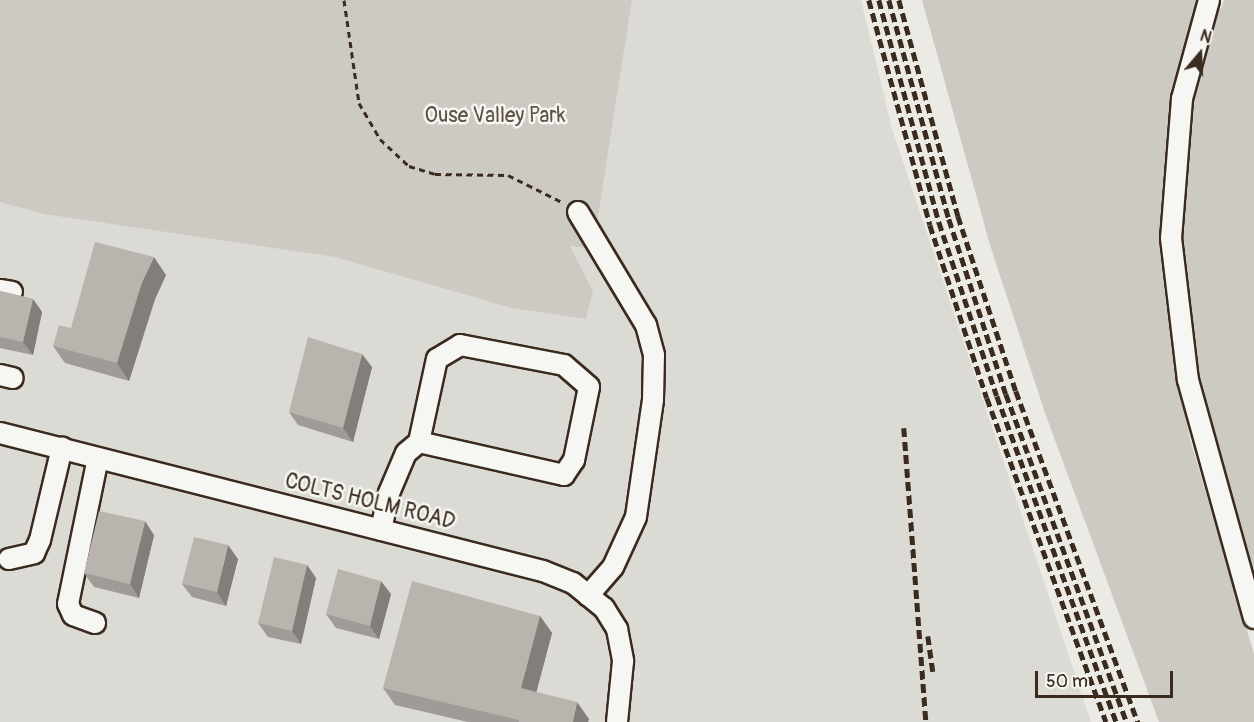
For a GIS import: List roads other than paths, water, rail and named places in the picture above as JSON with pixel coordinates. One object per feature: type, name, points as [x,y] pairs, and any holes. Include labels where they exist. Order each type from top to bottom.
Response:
[{"type":"street","points":[[1209,0],[1182,99],[1170,238],[1188,380],[1254,618]]},
{"type":"street","points":[[578,212],[646,325],[654,355],[653,400],[636,517],[613,567],[588,596]]},
{"type":"street","points":[[381,530],[393,483],[406,453],[420,442],[436,359],[460,345],[564,365],[589,387],[574,460],[564,475],[420,442]]},
{"type":"street","name":"COLTS HOLM ROAD","points":[[0,433],[543,571],[573,583],[604,608],[616,629],[623,661],[617,722]]},
{"type":"street","points":[[9,560],[34,553],[40,540],[62,448]]},
{"type":"street","points":[[94,623],[73,615],[68,604],[98,458]]},
{"type":"railway","points":[[869,0],[930,225],[987,398],[1106,722]]},
{"type":"railway","points":[[879,0],[939,222],[997,396],[1116,722]]},
{"type":"railway","points":[[889,0],[949,219],[1006,394],[1127,722]]},
{"type":"railway","points":[[899,0],[958,216],[1016,391],[1138,722]]},
{"type":"railway","points":[[904,428],[926,722]]},
{"type":"railway","points":[[928,636],[933,672]]},
{"type":"park label","name":"Ouse Valley Park","points":[[495,116]]}]
